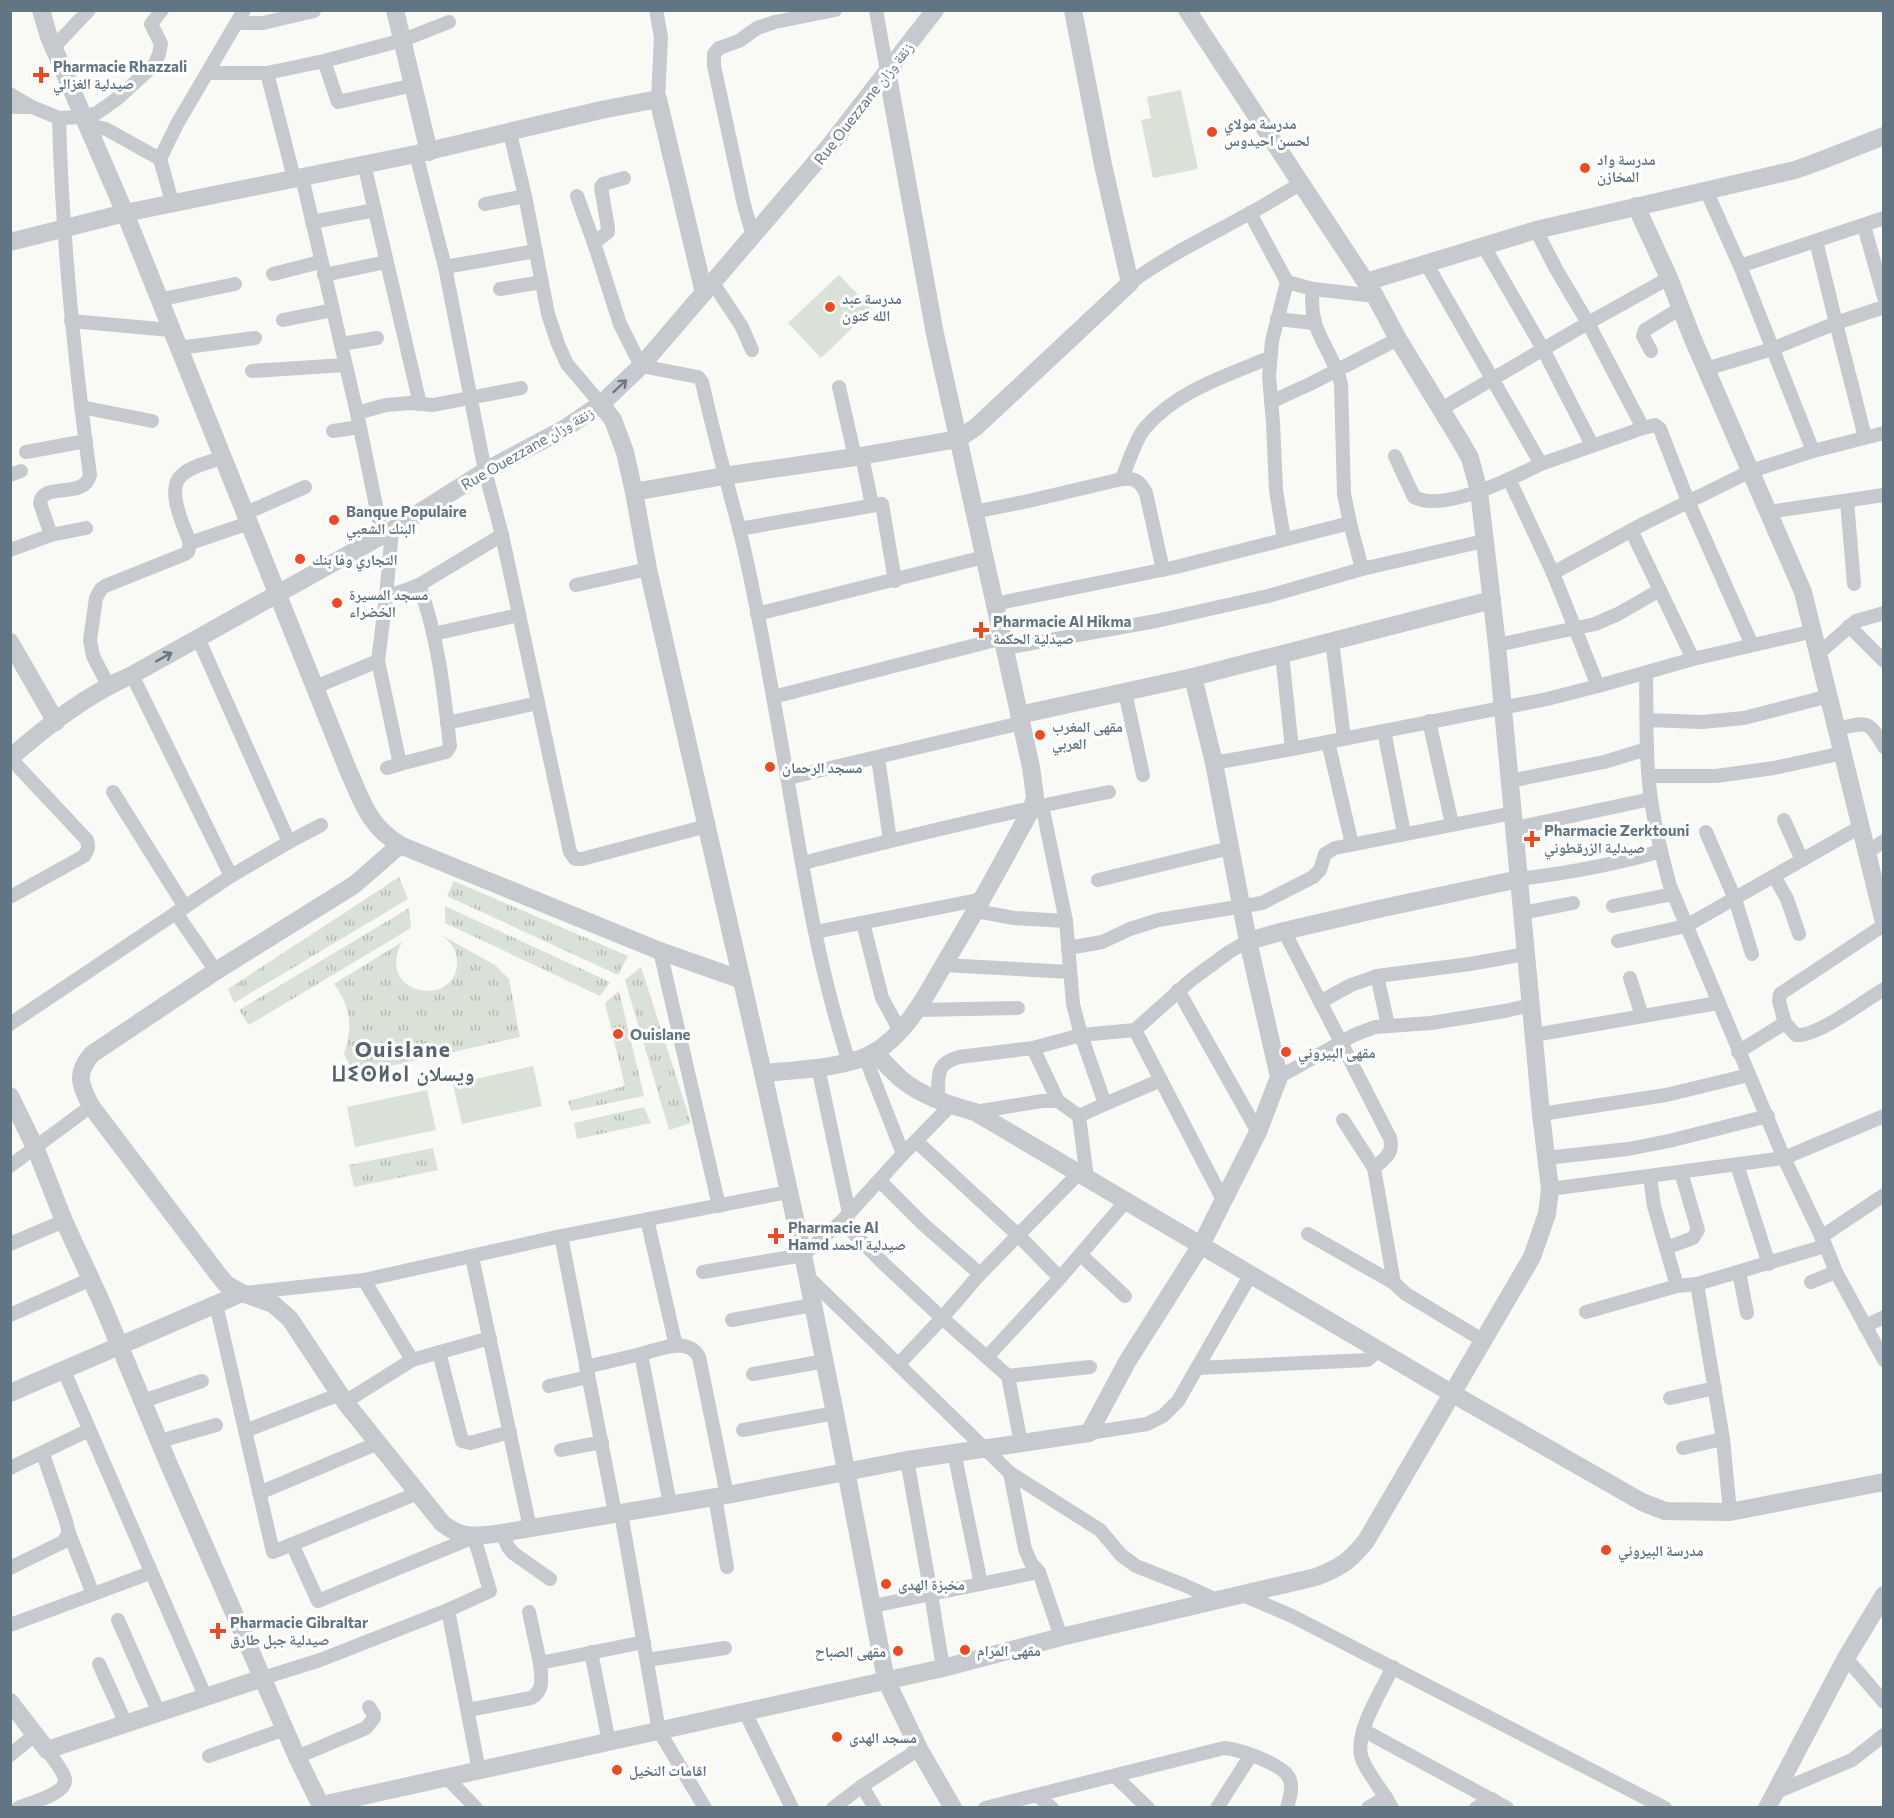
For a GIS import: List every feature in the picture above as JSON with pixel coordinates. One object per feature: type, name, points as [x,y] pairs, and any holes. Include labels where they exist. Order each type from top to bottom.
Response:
[{"type":"street","points":[[41,10],[54,47],[124,213],[348,770],[372,821],[385,836],[400,845],[660,951],[742,980]]},
{"type":"street","points":[[54,47],[89,10]]},
{"type":"street","points":[[85,122],[118,98],[155,64],[161,44],[151,24],[162,10]]},
{"type":"street","points":[[395,10],[414,85],[423,153],[486,471],[502,535],[570,852],[575,859],[582,859],[707,826]]},
{"type":"street","points":[[656,10],[661,37],[658,99],[708,288],[742,327],[752,350]]},
{"type":"street","points":[[753,236],[716,76],[714,54],[719,48],[739,41],[763,26],[835,10]]},
{"type":"street","points":[[876,10],[923,271],[958,439],[1031,767],[1037,806],[1066,921],[1073,1004],[1081,1035],[1105,1104]]},
{"type":"street","points":[[1073,10],[1103,165],[1130,283]]},
{"type":"street","points":[[10,1096],[35,1147],[64,1221],[318,1807],[943,1668],[1061,1637],[1316,1577],[1337,1569],[1352,1559],[1366,1541],[1532,1257],[1547,1214],[1550,1188],[1497,645],[1479,491],[1470,458],[1370,289],[1187,10]]},
{"type":"street","points":[[173,205],[160,159],[177,124],[240,17],[263,23],[314,11]]},
{"type":"street","name":"Rue Ouezzane زنقة وزان","points":[[10,758],[108,685],[132,675],[277,595],[387,532],[486,471],[564,429],[601,404],[641,366],[827,149],[934,11]]},
{"type":"street","points":[[207,73],[267,73],[324,61],[403,40],[449,22]]},
{"type":"street","points":[[324,61],[338,102],[414,85]]},
{"type":"street","points":[[267,73],[312,222],[358,420],[387,532],[386,597],[378,661],[394,766],[446,752],[450,746],[434,634],[419,585]]},
{"type":"street","points":[[10,94],[32,107],[59,118],[85,122],[106,129],[160,159]]},
{"type":"street","points":[[10,242],[124,213],[423,153],[601,110],[658,99]]},
{"type":"street","points":[[10,107],[32,107]]},
{"type":"street","points":[[51,535],[40,503],[41,499],[45,494],[84,486],[90,475],[71,321],[63,227],[59,118]]},
{"type":"street","points":[[510,133],[548,314],[567,364],[614,420],[625,452],[648,569],[803,1255],[836,1413],[886,1680],[919,1749],[953,1808]]},
{"type":"street","points":[[1287,282],[1313,289],[1370,289],[1425,263],[1483,245],[1536,230],[1795,170],[1821,162],[1884,136]]},
{"type":"street","points":[[364,164],[420,404]]},
{"type":"street","points":[[594,243],[608,232],[601,187],[603,184],[624,178]]},
{"type":"street","points":[[634,492],[958,439],[976,427],[1130,283],[1151,267],[1302,183]]},
{"type":"street","points":[[1706,190],[1740,267],[1813,451]]},
{"type":"street","points":[[486,204],[525,196]]},
{"type":"street","points":[[577,196],[620,324],[641,366],[700,378],[739,529],[773,697],[807,894],[838,1027],[863,1057],[903,1154]]},
{"type":"street","points":[[1636,206],[1803,592],[1884,923],[1780,994],[1779,1001],[1785,1023],[1796,1035],[1807,1034],[1884,989]]},
{"type":"street","points":[[312,222],[375,210]]},
{"type":"street","points":[[1250,213],[1287,282],[1269,358],[1276,490],[1284,539]]},
{"type":"street","points":[[1740,267],[1884,218]]},
{"type":"street","points":[[1864,226],[1884,297]]},
{"type":"street","points":[[1536,230],[1588,323],[1642,428]]},
{"type":"street","points":[[1816,241],[1865,437]]},
{"type":"street","points":[[1483,245],[1543,349],[1592,445]]},
{"type":"street","points":[[445,267],[536,251]]},
{"type":"street","points":[[273,273],[386,262]]},
{"type":"street","points":[[1425,263],[1541,464]]},
{"type":"street","points":[[1441,409],[1588,323],[1669,279]]},
{"type":"street","points":[[500,289],[542,282]]},
{"type":"street","points":[[158,300],[235,284]]},
{"type":"street","points":[[1313,289],[1314,323],[1337,370],[1341,384],[1344,494],[1362,569]]},
{"type":"street","points":[[1706,369],[1772,349],[1836,323],[1884,307]]},
{"type":"street","points":[[1651,351],[1643,336],[1645,330],[1681,308]]},
{"type":"street","points":[[283,320],[333,310]]},
{"type":"street","points":[[1277,319],[1314,323]]},
{"type":"street","points":[[71,321],[171,330]]},
{"type":"street","points":[[178,348],[255,338]]},
{"type":"street","points":[[341,345],[377,338]]},
{"type":"street","points":[[1271,402],[1398,339]]},
{"type":"street","points":[[1122,479],[1144,429],[1173,403],[1194,389],[1269,358]]},
{"type":"street","points":[[252,371],[345,365]]},
{"type":"street","points":[[839,387],[872,505]]},
{"type":"street","points":[[333,431],[386,405],[410,403],[433,405],[521,388]]},
{"type":"street","points":[[81,407],[152,421]]},
{"type":"street","points":[[1395,456],[1414,497],[1420,500],[1436,501],[1479,491],[1541,464],[1655,425],[1660,429],[1688,501],[1752,645]]},
{"type":"street","points":[[1553,573],[1631,530],[1750,471],[1813,451],[1884,433]]},
{"type":"street","points":[[26,452],[86,441]]},
{"type":"street","points":[[108,685],[90,647],[90,633],[98,592],[105,586],[188,552],[190,543],[175,499],[174,487],[182,474],[222,458]]},
{"type":"street","points":[[974,512],[1122,479],[1137,480],[1146,493],[1163,570]]},
{"type":"street","points":[[1509,479],[1553,573],[1598,686]]},
{"type":"street","points":[[190,543],[247,519],[305,487]]},
{"type":"street","points":[[1768,512],[1884,495]]},
{"type":"street","points":[[1847,501],[1854,584]]},
{"type":"street","points":[[739,529],[879,503],[883,505],[895,580]]},
{"type":"street","points":[[994,604],[1163,570],[1350,523]]},
{"type":"street","points":[[10,550],[51,535],[86,528]]},
{"type":"street","points":[[1631,530],[1694,659]]},
{"type":"street","points":[[386,597],[419,585],[502,535]]},
{"type":"street","points":[[773,697],[1004,643],[1156,621],[1268,596],[1362,569],[1484,541]]},
{"type":"street","points":[[757,614],[984,557]]},
{"type":"street","points":[[576,585],[648,569]]},
{"type":"street","points":[[1497,645],[1595,624],[1660,590]]},
{"type":"street","points":[[788,778],[878,758],[1020,719],[1492,600]]},
{"type":"street","points":[[1819,653],[1849,626],[1866,617],[1884,613]]},
{"type":"street","points":[[434,634],[519,615]]},
{"type":"street","points":[[1849,626],[1884,661]]},
{"type":"street","points":[[1214,763],[1503,708],[1814,631]]},
{"type":"street","points":[[198,638],[289,842]]},
{"type":"street","points":[[1332,641],[1344,738]]},
{"type":"street","points":[[10,642],[56,722]]},
{"type":"street","points":[[1282,654],[1292,749]]},
{"type":"street","points":[[315,687],[378,661]]},
{"type":"street","points":[[1646,673],[1647,749],[1651,799],[1660,851],[1673,894],[1784,1158],[1836,1272],[1884,1360]]},
{"type":"street","points":[[132,675],[231,876]]},
{"type":"street","points":[[1089,1433],[1127,1362],[1201,1245],[1258,1132],[1279,1077],[1248,941],[1214,763],[1193,677]]},
{"type":"street","points":[[1125,692],[1143,775]]},
{"type":"street","points":[[1647,720],[1710,722],[1744,718],[1829,696]]},
{"type":"street","points":[[447,723],[538,703]]},
{"type":"street","points":[[1429,721],[1452,824]]},
{"type":"street","points":[[1837,729],[1859,724],[1869,725],[1875,730],[1884,747]]},
{"type":"street","points":[[1384,731],[1404,833]]},
{"type":"street","points":[[1328,742],[1352,844]]},
{"type":"street","points":[[1510,782],[1604,762],[1647,749]]},
{"type":"street","points":[[1649,776],[1716,776],[1774,768],[1843,753]]},
{"type":"street","points":[[10,758],[87,840],[88,851],[84,856],[10,897]]},
{"type":"street","points":[[878,758],[890,840]]},
{"type":"street","points":[[113,792],[216,971]]},
{"type":"street","points":[[803,863],[890,840],[1109,792]]},
{"type":"street","points":[[1068,948],[1102,942],[1130,929],[1158,920],[1262,903],[1313,877],[1320,870],[1328,851],[1352,844],[1452,824],[1514,821],[1651,799]]},
{"type":"street","points":[[763,1073],[818,1067],[863,1057],[892,1040],[917,1010],[1037,806]]},
{"type":"street","points":[[1784,820],[1802,860]]},
{"type":"street","points":[[10,1024],[231,876],[321,825]]},
{"type":"street","points":[[1618,941],[1686,926],[1860,827]]},
{"type":"street","points":[[1706,832],[1735,899],[1752,954]]},
{"type":"street","points":[[1866,853],[1884,841]]},
{"type":"street","points":[[400,845],[354,885],[216,971],[92,1054],[84,1063],[81,1074],[82,1088],[92,1106],[226,1284],[242,1293],[273,1304],[290,1319],[343,1398],[442,1523],[460,1534],[474,1537]]},
{"type":"street","points":[[1098,880],[1230,848]]},
{"type":"street","points":[[703,1272],[803,1255],[846,1217],[880,1181],[916,1141],[945,1102],[939,1074],[942,1064],[948,1060],[1033,1048],[1081,1035],[1136,1030],[1178,990],[1229,952],[1248,941],[1519,879],[1597,867],[1660,851]]},
{"type":"street","points":[[1774,876],[1787,899],[1800,934]]},
{"type":"street","points":[[1613,906],[1673,894]]},
{"type":"street","points":[[1522,913],[1573,903]]},
{"type":"street","points":[[815,933],[863,923],[980,905],[1014,918],[1066,921]]},
{"type":"street","points":[[863,923],[882,999],[900,1031]]},
{"type":"street","points":[[1284,931],[1390,1138],[1392,1147],[1389,1155],[1374,1168]]},
{"type":"street","points":[[660,951],[719,1206]]},
{"type":"street","points":[[1320,1002],[1351,985],[1377,976],[1526,954]]},
{"type":"street","points":[[944,965],[1070,972]]},
{"type":"street","points":[[1377,976],[1388,1025]]},
{"type":"street","points":[[1630,978],[1642,1016]]},
{"type":"street","points":[[1178,990],[1258,1132]]},
{"type":"street","points":[[1534,1035],[1718,1004]]},
{"type":"street","points":[[1279,1077],[1365,1030],[1388,1025],[1431,1023],[1531,1005]]},
{"type":"street","points":[[917,1010],[1018,1008]]},
{"type":"street","points":[[1738,1052],[1785,1023]]},
{"type":"street","points":[[1136,1030],[1223,1200]]},
{"type":"street","points":[[1033,1048],[1058,1101],[1079,1116]]},
{"type":"street","points":[[863,1057],[917,1090],[975,1112],[1453,1394],[1642,1502],[1665,1510],[1731,1512],[1884,1482]]},
{"type":"street","points":[[818,1067],[846,1217],[884,1264],[1008,1377],[1022,1443]]},
{"type":"street","points":[[1541,1114],[1666,1095],[1749,1075]]},
{"type":"street","points":[[1079,1116],[1161,1080]]},
{"type":"street","points":[[975,1112],[1042,1101],[1058,1101]]},
{"type":"street","points":[[10,1166],[92,1106]]},
{"type":"street","points":[[1079,1116],[1083,1176]]},
{"type":"street","points":[[1546,1158],[1628,1149],[1768,1116]]},
{"type":"street","points":[[1550,1188],[1650,1177],[1784,1158],[1884,1116]]},
{"type":"street","points":[[1343,1120],[1374,1168],[1394,1283]]},
{"type":"street","points":[[916,1141],[1018,1235],[1060,1278]]},
{"type":"street","points":[[1737,1165],[1769,1264]]},
{"type":"street","points":[[1666,1248],[1693,1238],[1698,1230],[1681,1172]]},
{"type":"street","points":[[899,1365],[980,1274],[1018,1235],[1083,1176]]},
{"type":"street","points":[[1650,1177],[1658,1226],[1677,1286]]},
{"type":"street","points":[[880,1181],[923,1224],[980,1274]]},
{"type":"street","points":[[10,1393],[242,1293],[364,1280],[561,1236],[788,1192]]},
{"type":"street","points":[[1586,1312],[1677,1286],[1697,1284],[1769,1264],[1823,1241],[1884,1195]]},
{"type":"street","points":[[987,1357],[1081,1255],[1126,1201]]},
{"type":"street","points":[[647,1219],[676,1346]]},
{"type":"street","points":[[10,1244],[64,1221]]},
{"type":"street","points":[[1308,1234],[1394,1283],[1406,1294],[1484,1341]]},
{"type":"street","points":[[561,1236],[644,1642],[659,1731],[705,1808]]},
{"type":"street","points":[[1081,1255],[1125,1296]]},
{"type":"street","points":[[472,1257],[531,1528]]},
{"type":"street","points":[[1739,1272],[1747,1312]]},
{"type":"street","points":[[1811,1282],[1836,1272]]},
{"type":"street","points":[[292,1544],[318,1601],[474,1537],[721,1496],[846,1470],[1147,1424],[1163,1416],[1178,1401],[1251,1274]]},
{"type":"street","points":[[806,1275],[1010,1473],[1100,1530],[1121,1555],[1136,1566],[1219,1601]]},
{"type":"street","points":[[10,1315],[91,1279]]},
{"type":"street","points":[[364,1280],[412,1360]]},
{"type":"street","points":[[1697,1284],[1723,1439],[1731,1512]]},
{"type":"street","points":[[216,1304],[273,1552],[418,1493]]},
{"type":"street","points":[[732,1320],[812,1305]]},
{"type":"street","points":[[1865,1326],[1884,1317]]},
{"type":"street","points":[[245,1431],[343,1398],[412,1360],[490,1338]]},
{"type":"street","points":[[549,1386],[641,1354],[676,1346],[693,1347],[699,1357],[721,1496],[727,1568]]},
{"type":"street","points":[[1197,1368],[1367,1360],[1379,1350]]},
{"type":"street","points":[[439,1352],[462,1441],[470,1443],[510,1432]]},
{"type":"street","points":[[641,1354],[670,1504]]},
{"type":"street","points":[[753,1374],[825,1361]]},
{"type":"street","points":[[1008,1377],[1090,1367]]},
{"type":"street","points":[[64,1371],[206,1698]]},
{"type":"street","points":[[142,1401],[202,1381]]},
{"type":"street","points":[[1670,1398],[1715,1388]]},
{"type":"street","points":[[743,1430],[836,1413]]},
{"type":"street","points":[[160,1441],[216,1425]]},
{"type":"street","points":[[10,1468],[89,1430]]},
{"type":"street","points":[[1683,1448],[1723,1439]]},
{"type":"street","points":[[561,1450],[602,1442]]},
{"type":"street","points":[[259,1493],[378,1443]]},
{"type":"street","points":[[954,1452],[981,1584]]},
{"type":"street","points":[[42,1454],[93,1594]]},
{"type":"street","points":[[907,1460],[943,1668]]},
{"type":"street","points":[[1010,1473],[1025,1549],[1031,1563],[1039,1572],[1061,1637]]},
{"type":"street","points":[[10,1568],[63,1542],[69,1533]]},
{"type":"street","points":[[502,1533],[513,1553],[550,1580]]},
{"type":"street","points":[[47,1750],[320,1660],[490,1592],[474,1537]]},
{"type":"street","points":[[873,1606],[1039,1572]]},
{"type":"street","points":[[10,1625],[150,1573]]},
{"type":"street","points":[[1244,1595],[1292,1616],[1393,1667],[1665,1808]]},
{"type":"street","points":[[1770,1800],[1846,1658],[1882,1603]]},
{"type":"street","points":[[448,1610],[479,1771]]},
{"type":"street","points":[[468,1710],[537,1695],[541,1687],[540,1663],[529,1612]]},
{"type":"street","points":[[118,1620],[159,1713]]},
{"type":"street","points":[[540,1663],[644,1642]]},
{"type":"street","points":[[647,1660],[725,1648]]},
{"type":"street","points":[[591,1652],[609,1742]]},
{"type":"street","points":[[1846,1658],[1884,1702]]},
{"type":"street","points":[[99,1664],[126,1724]]},
{"type":"street","points":[[1368,1808],[1389,1802],[1363,1762],[1360,1744],[1363,1730],[1393,1667]]},
{"type":"street","points":[[10,1702],[36,1734],[65,1778],[65,1785],[60,1791],[18,1808]]},
{"type":"street","points":[[297,1756],[366,1728],[374,1718],[369,1707]]},
{"type":"street","points":[[745,1712],[792,1808]]},
{"type":"street","points":[[209,1756],[285,1729]]},
{"type":"street","points":[[1363,1730],[1507,1808]]},
{"type":"street","points":[[10,1755],[36,1734]]},
{"type":"street","points":[[1770,1800],[1852,1760],[1884,1735]]},
{"type":"street","points":[[985,1808],[1224,1748],[1251,1755],[1282,1770],[1291,1786],[1287,1808]]},
{"type":"street","points":[[833,1808],[919,1749]]},
{"type":"street","points":[[1217,1808],[1251,1755]]},
{"type":"street","points":[[1114,1776],[1148,1808]]},
{"type":"street","points":[[447,1778],[476,1808]]},
{"type":"street","points":[[862,1786],[875,1808]]},
{"type":"street","points":[[1037,1795],[1052,1808]]},
{"type":"street","points":[[1476,1808],[1491,1799]]},
{"type":"green space","points":[[1181,90],[1198,169],[1153,178],[1141,120],[1151,118],[1147,97]]},
{"type":"green space","points":[[839,275],[872,309],[821,358],[788,323]]},
{"type":"green space","points":[[399,877],[408,899],[234,1003],[228,989]]},
{"type":"green space","points":[[454,881],[628,956],[618,975],[447,896]]},
{"type":"green space","points":[[445,906],[610,982],[600,996],[445,923]]},
{"type":"green space","points":[[409,908],[411,928],[249,1025],[239,1010]]},
{"type":"green space","points":[[443,936],[495,965],[509,979],[520,1037],[354,1074],[344,1054],[349,1035],[349,1017],[344,1001],[334,984],[402,942],[396,960],[399,975],[407,985],[419,990],[433,991],[445,986],[454,976],[457,960],[453,946]]},
{"type":"green space","points":[[641,967],[691,1123],[669,1130],[625,980]]},
{"type":"green space","points":[[619,991],[644,1096],[571,1111],[568,1101],[625,1086],[605,1003]]},
{"type":"green space","points":[[533,1066],[542,1106],[462,1124],[453,1084]]},
{"type":"green space","points":[[427,1090],[436,1130],[355,1147],[347,1107]]},
{"type":"green space","points":[[644,1107],[651,1123],[577,1139],[574,1123]]},
{"type":"green space","points":[[433,1148],[438,1170],[354,1187],[349,1165]]},
{"type":"place","name":"Pharmacie Rhazzali صيدلية الغزالي","points":[[41,75]]},
{"type":"place","name":"مدرسة مولاي لحسن احيدوس","points":[[1212,132]]},
{"type":"place","name":"مدرسة واد المخازن","points":[[1585,168]]},
{"type":"place","name":"مدرسة عبد الله كنون","points":[[830,307]]},
{"type":"place","name":"Banque Populaire البنك الشعبي","points":[[334,520]]},
{"type":"place","name":"التجاري وفا بنك","points":[[300,559]]},
{"type":"place","name":"مسجد المسيرة الخضراء","points":[[337,603]]},
{"type":"place","name":"Pharmacie Al Hikma صيدلية الحكمة","points":[[981,630]]},
{"type":"place","name":"مقهى المغرب العربي","points":[[1040,735]]},
{"type":"place","name":"مسجد الرحمان","points":[[770,767]]},
{"type":"place","name":"Pharmacie Zerktouni صيدلية الزرقطوني","points":[[1532,839]]},
{"type":"place","name":"Ouislane","points":[[618,1034]]},
{"type":"place","name":"مقهى البيروني","points":[[1286,1052]]},
{"type":"place","name":"Pharmacie Al Hamd صيدلية الحمد","points":[[776,1236]]},
{"type":"place","name":"مدرسة البيروني","points":[[1606,1550]]},
{"type":"place","name":"مخبزة الهدى","points":[[886,1584]]},
{"type":"place","name":"Pharmacie Gibraltar صيدلية جبل طارق","points":[[218,1631]]},
{"type":"place","name":"مقهى المرام","points":[[965,1650]]},
{"type":"place","name":"مقهى الصباح","points":[[898,1651]]},
{"type":"place","name":"مسجد الهدى","points":[[837,1737]]},
{"type":"place","name":"اقامات النخيل","points":[[617,1770]]},
{"type":"district","name":"Ouislane ⵡⵉⵙⵍⴰⵏ ويسلان","points":[[403,1060]]}]
